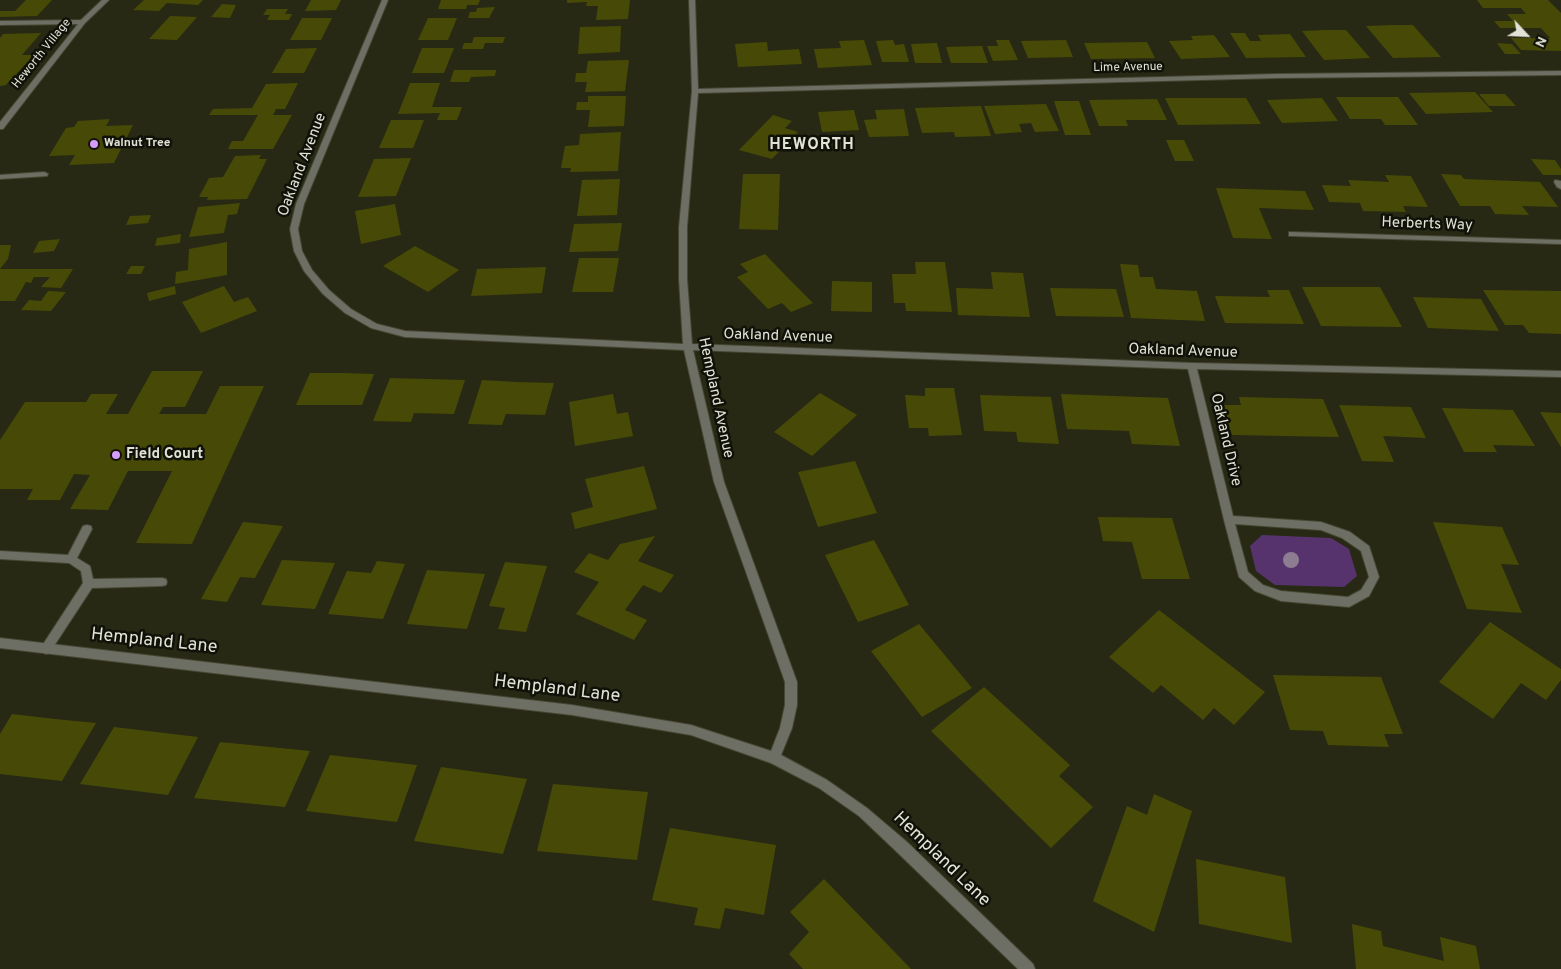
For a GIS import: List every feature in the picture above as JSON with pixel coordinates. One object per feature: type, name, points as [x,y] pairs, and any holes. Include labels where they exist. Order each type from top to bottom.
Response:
[{"type":"street","name":"Heworth Village","points":[[0,127],[83,22],[106,0]]},
{"type":"street","name":"Oakland Avenue","points":[[385,0],[300,204],[294,229],[298,250],[308,271],[326,292],[348,311],[374,326],[405,334],[688,346],[1192,366],[1561,374]]},
{"type":"street","name":"Hempland Avenue","points":[[692,0],[695,91],[683,227],[683,279],[688,346],[719,482],[791,682],[786,728],[774,758]]},
{"type":"street","points":[[0,23],[83,22]]},
{"type":"street","name":"Lime Avenue","points":[[695,91],[1277,76],[1561,73]]},
{"type":"street","points":[[0,177],[44,174]]},
{"type":"street","name":"Herberts Way","points":[[1292,234],[1561,242]]},
{"type":"street","name":"Oakland Drive","points":[[1192,366],[1229,520],[1242,574],[1260,588],[1281,596],[1349,602],[1365,593],[1374,577],[1365,549],[1346,534],[1321,526],[1229,520]]},
{"type":"street","points":[[71,559],[88,529]]},
{"type":"street","points":[[0,555],[71,559],[86,569],[89,584],[46,648]]},
{"type":"street","points":[[89,584],[162,582]]},
{"type":"street","name":"Hempland Lane","points":[[0,643],[626,718],[691,730],[774,758],[823,784],[863,812],[902,846],[1028,969]]},
{"type":"shaded area","points":[[1262,535],[1331,538],[1349,549],[1357,576],[1344,587],[1275,585],[1256,571],[1250,546]]},
{"type":"building","points":[[26,0],[52,0],[37,16],[0,17],[0,11],[15,11]]},
{"type":"building","points":[[144,0],[203,0],[198,5],[167,3],[159,11],[133,10]]},
{"type":"building","points":[[311,0],[341,0],[336,10],[305,11]]},
{"type":"building","points":[[441,0],[480,0],[478,5],[467,5],[466,9],[438,9]]},
{"type":"building","points":[[567,0],[630,0],[628,19],[596,20],[598,6],[586,6],[587,2],[567,3]]},
{"type":"building","points":[[1477,0],[1548,0],[1561,13],[1561,51],[1521,50],[1511,38],[1550,38],[1541,28],[1500,28],[1494,21],[1513,21],[1507,14],[1526,14],[1521,8],[1483,8]]},
{"type":"building","points":[[222,4],[236,5],[230,18],[211,17]]},
{"type":"building","points":[[495,7],[489,18],[468,18],[470,12],[476,12],[477,8]]},
{"type":"building","points":[[267,9],[288,9],[285,14],[292,14],[289,20],[267,20],[270,15],[263,15]]},
{"type":"building","points":[[170,16],[197,17],[177,40],[149,39]]},
{"type":"building","points":[[302,18],[332,18],[321,40],[290,40]]},
{"type":"building","points":[[428,18],[457,18],[448,40],[418,40]]},
{"type":"building","points":[[1413,25],[1441,57],[1393,58],[1366,26]]},
{"type":"building","points":[[621,26],[620,52],[578,54],[580,27]]},
{"type":"building","points":[[1346,30],[1370,58],[1324,60],[1302,31]]},
{"type":"building","points":[[41,33],[22,55],[34,55],[6,85],[0,86],[0,38],[3,34]]},
{"type":"building","points":[[1230,33],[1245,33],[1250,41],[1261,41],[1258,35],[1290,34],[1306,57],[1246,58]]},
{"type":"building","points":[[1214,35],[1230,57],[1181,59],[1169,41],[1193,40],[1191,36]]},
{"type":"building","points":[[474,37],[505,37],[503,43],[485,43],[483,49],[462,49],[464,43],[472,43]]},
{"type":"building","points":[[864,40],[872,65],[818,68],[814,49],[841,48],[839,41]]},
{"type":"building","points":[[893,40],[895,45],[904,44],[909,62],[882,62],[876,41]]},
{"type":"building","points":[[996,40],[1009,40],[1018,60],[993,61],[987,46],[998,46]]},
{"type":"building","points":[[1066,40],[1073,57],[1028,58],[1021,41]]},
{"type":"building","points":[[767,42],[768,51],[799,49],[802,64],[738,67],[735,44]]},
{"type":"building","points":[[1147,42],[1155,58],[1091,59],[1084,43]]},
{"type":"building","points":[[937,43],[942,63],[915,63],[911,44]]},
{"type":"building","points":[[1497,43],[1512,44],[1521,54],[1505,54]]},
{"type":"building","points":[[982,46],[988,63],[951,63],[946,47]]},
{"type":"building","points":[[317,48],[304,73],[272,73],[286,49]]},
{"type":"building","points":[[422,48],[454,48],[444,73],[412,73]]},
{"type":"building","points":[[629,60],[625,91],[585,92],[587,82],[575,82],[576,73],[586,73],[588,61]]},
{"type":"building","points":[[454,70],[496,70],[495,76],[471,77],[469,82],[450,82]]},
{"type":"building","points":[[298,83],[285,109],[276,109],[273,115],[292,115],[273,149],[228,149],[232,141],[243,141],[258,115],[209,115],[213,109],[252,108],[266,84]]},
{"type":"building","points":[[410,83],[440,83],[432,107],[462,107],[457,120],[437,120],[440,113],[398,114]]},
{"type":"building","points":[[1475,92],[1493,112],[1426,114],[1409,93]]},
{"type":"building","points":[[1479,94],[1505,94],[1516,106],[1489,106]]},
{"type":"building","points":[[588,96],[626,96],[624,126],[588,127],[590,110],[576,110],[577,102],[588,102]]},
{"type":"building","points":[[1336,97],[1398,97],[1418,125],[1385,125],[1381,119],[1350,119]]},
{"type":"building","points":[[1165,98],[1246,98],[1261,124],[1178,125]]},
{"type":"building","points":[[1322,98],[1338,121],[1282,123],[1267,100]]},
{"type":"building","points":[[1157,99],[1167,120],[1126,120],[1128,126],[1099,126],[1089,100]]},
{"type":"building","points":[[1054,101],[1079,101],[1091,135],[1065,135]]},
{"type":"building","points":[[1046,104],[1059,131],[1035,132],[1031,123],[1019,124],[1022,132],[995,134],[984,106]]},
{"type":"building","points":[[981,106],[991,136],[955,137],[954,132],[922,133],[915,108]]},
{"type":"building","points":[[904,109],[909,136],[869,137],[864,120],[877,119],[875,110]]},
{"type":"building","points":[[854,110],[859,130],[822,132],[818,112]]},
{"type":"building","points":[[773,115],[792,121],[785,128],[798,132],[772,159],[739,150]]},
{"type":"building","points":[[110,119],[106,126],[133,125],[114,163],[69,165],[75,155],[49,156],[66,128],[74,127],[78,121]]},
{"type":"building","points":[[391,120],[424,120],[413,148],[379,148]]},
{"type":"building","points":[[621,132],[618,171],[570,172],[571,168],[561,168],[565,146],[579,145],[580,134]]},
{"type":"building","points":[[1166,140],[1184,140],[1194,161],[1175,161]]},
{"type":"building","points":[[261,155],[259,159],[267,159],[247,199],[207,200],[208,197],[199,197],[209,178],[223,177],[235,156]]},
{"type":"building","points":[[411,158],[396,196],[358,197],[374,159]]},
{"type":"building","points":[[1531,159],[1555,160],[1561,169],[1561,175],[1543,175]]},
{"type":"building","points":[[743,174],[780,174],[778,230],[739,229]]},
{"type":"building","points":[[1441,174],[1461,175],[1464,179],[1540,182],[1558,207],[1522,206],[1529,215],[1495,214],[1490,206],[1460,206]]},
{"type":"building","points":[[1385,175],[1411,176],[1428,207],[1403,206],[1406,212],[1363,211],[1360,203],[1329,202],[1322,185],[1351,186],[1348,180],[1389,182]]},
{"type":"building","points":[[620,179],[617,215],[577,216],[582,180]]},
{"type":"building","points":[[1216,188],[1305,191],[1314,210],[1259,208],[1272,239],[1233,238]]},
{"type":"building","points":[[240,203],[237,214],[228,215],[224,233],[189,237],[198,207]]},
{"type":"building","points":[[395,204],[401,235],[361,244],[355,211]]},
{"type":"building","points":[[151,215],[148,223],[126,225],[130,216]]},
{"type":"building","points":[[622,223],[618,251],[569,252],[574,224]]},
{"type":"building","points":[[181,234],[180,243],[155,246],[157,238]]},
{"type":"building","points":[[60,239],[54,251],[33,253],[39,241]]},
{"type":"building","points":[[227,242],[227,275],[175,284],[176,272],[188,270],[189,249]]},
{"type":"building","points":[[0,245],[11,245],[8,259],[0,269]]},
{"type":"building","points":[[415,246],[459,270],[428,292],[383,266]]},
{"type":"building","points":[[765,254],[813,303],[791,312],[782,303],[768,309],[737,277],[748,272],[740,264]]},
{"type":"building","points":[[579,258],[619,258],[613,292],[572,292]]},
{"type":"building","points":[[915,262],[945,262],[952,312],[906,311],[905,303],[894,303],[892,274],[916,274]]},
{"type":"building","points":[[1120,264],[1138,265],[1140,277],[1153,277],[1156,289],[1197,291],[1205,321],[1131,318]]},
{"type":"building","points":[[131,266],[145,266],[141,274],[126,274]]},
{"type":"building","points":[[546,267],[542,293],[471,296],[477,269]]},
{"type":"building","points":[[0,269],[73,269],[61,288],[41,287],[50,277],[34,277],[31,283],[26,282],[15,301],[0,301]]},
{"type":"building","points":[[991,272],[1023,273],[1030,317],[958,315],[956,288],[993,289]]},
{"type":"building","points":[[832,281],[872,282],[872,312],[831,311]]},
{"type":"building","points":[[175,286],[176,294],[149,301],[147,293]]},
{"type":"building","points":[[224,286],[234,302],[248,297],[257,311],[201,333],[182,302]]},
{"type":"building","points":[[1302,287],[1380,287],[1402,327],[1321,326]]},
{"type":"building","points":[[1050,288],[1116,289],[1124,317],[1056,316]]},
{"type":"building","points":[[1267,290],[1289,290],[1304,324],[1225,323],[1215,296],[1270,297]]},
{"type":"building","points":[[1483,290],[1561,291],[1561,334],[1529,333],[1523,325],[1505,325]]},
{"type":"building","points":[[48,291],[66,292],[51,311],[21,310],[29,300],[41,301]]},
{"type":"building","points":[[1413,297],[1481,299],[1499,331],[1428,328]]},
{"type":"building","name":"Field Court","points":[[152,371],[203,371],[185,407],[163,407],[159,414],[206,414],[220,386],[264,386],[192,544],[136,543],[172,471],[128,471],[108,510],[70,509],[90,475],[74,474],[60,500],[27,500],[33,489],[0,489],[0,440],[25,402],[86,402],[91,394],[118,394],[106,414],[128,414]]},
{"type":"building","points":[[310,373],[374,374],[362,405],[296,405]]},
{"type":"building","points":[[390,378],[465,380],[454,414],[414,413],[411,422],[373,421]]},
{"type":"building","points":[[482,380],[554,383],[545,415],[506,414],[502,425],[468,424]]},
{"type":"building","points":[[925,388],[954,388],[962,435],[929,436],[928,428],[909,428],[905,395],[925,396]]},
{"type":"building","points":[[820,393],[857,415],[812,456],[774,432]]},
{"type":"building","points":[[613,394],[617,414],[628,412],[633,436],[575,446],[569,402]]},
{"type":"building","points":[[1061,394],[1168,398],[1180,446],[1132,444],[1129,431],[1067,429]]},
{"type":"building","points":[[980,395],[1051,397],[1059,444],[1018,442],[1016,432],[984,431]]},
{"type":"building","points":[[1239,397],[1323,399],[1339,437],[1232,435],[1222,405],[1241,405]]},
{"type":"building","points":[[1339,405],[1411,407],[1426,438],[1383,436],[1394,462],[1362,461]]},
{"type":"building","points":[[1442,408],[1513,410],[1535,446],[1493,445],[1497,452],[1464,452]]},
{"type":"building","points":[[1540,412],[1561,413],[1561,447]]},
{"type":"building","points":[[855,461],[877,513],[818,527],[798,472]]},
{"type":"building","points":[[644,466],[657,509],[575,529],[571,513],[593,507],[585,479]]},
{"type":"building","points":[[1098,517],[1172,518],[1190,579],[1142,579],[1132,542],[1103,541]]},
{"type":"building","points":[[243,522],[283,526],[255,578],[240,577],[227,602],[201,599]]},
{"type":"building","points":[[1433,522],[1502,527],[1519,565],[1501,564],[1522,613],[1467,609]]},
{"type":"building","points":[[655,536],[638,561],[674,575],[661,593],[643,585],[625,610],[647,620],[634,640],[576,614],[599,582],[574,572],[589,553],[608,560],[620,544]]},
{"type":"building","points":[[874,540],[909,605],[858,622],[825,555]]},
{"type":"building","points":[[282,560],[335,563],[315,609],[261,605]]},
{"type":"building","points":[[377,561],[405,564],[383,619],[328,614],[347,571],[371,573]]},
{"type":"building","points":[[505,562],[547,566],[526,632],[498,629],[505,608],[489,606]]},
{"type":"building","points":[[427,570],[485,574],[467,629],[407,624]]},
{"type":"building","points":[[1159,610],[1265,692],[1234,725],[1214,708],[1203,720],[1161,685],[1153,693],[1109,657]]},
{"type":"building","points":[[1490,622],[1561,669],[1561,680],[1546,700],[1521,683],[1493,719],[1439,682]]},
{"type":"building","points":[[919,624],[972,688],[922,717],[871,651]]},
{"type":"building","points":[[1273,675],[1381,677],[1403,734],[1384,734],[1389,747],[1328,745],[1323,731],[1290,730]]},
{"type":"building","points":[[984,687],[1070,765],[1059,776],[1093,807],[1051,848],[931,731]]},
{"type":"building","points":[[12,714],[96,723],[62,781],[0,774],[0,734]]},
{"type":"building","points":[[114,727],[198,737],[168,795],[80,784]]},
{"type":"building","points":[[220,742],[310,751],[285,807],[194,798]]},
{"type":"building","points":[[330,755],[417,765],[397,822],[306,811]]},
{"type":"building","points":[[441,767],[527,779],[503,854],[414,841]]},
{"type":"building","points":[[553,784],[648,792],[637,860],[537,851]]},
{"type":"building","points":[[1154,794],[1192,811],[1154,932],[1093,901],[1127,806],[1147,815]]},
{"type":"building","points":[[670,828],[776,845],[764,915],[725,908],[720,929],[694,925],[698,908],[652,900]]},
{"type":"building","points":[[1196,859],[1285,877],[1292,943],[1199,924]]},
{"type":"building","points":[[824,879],[911,969],[803,969],[789,954],[809,932],[790,912]]},
{"type":"building","points":[[1352,924],[1381,931],[1383,946],[1444,961],[1440,937],[1476,946],[1480,969],[1356,969]]},
{"type":"place","name":"Walnut Tree","points":[[94,144]]},
{"type":"place","name":"Field Court","points":[[116,455]]},
{"type":"district","name":"HEWORTH","points":[[812,146]]}]
